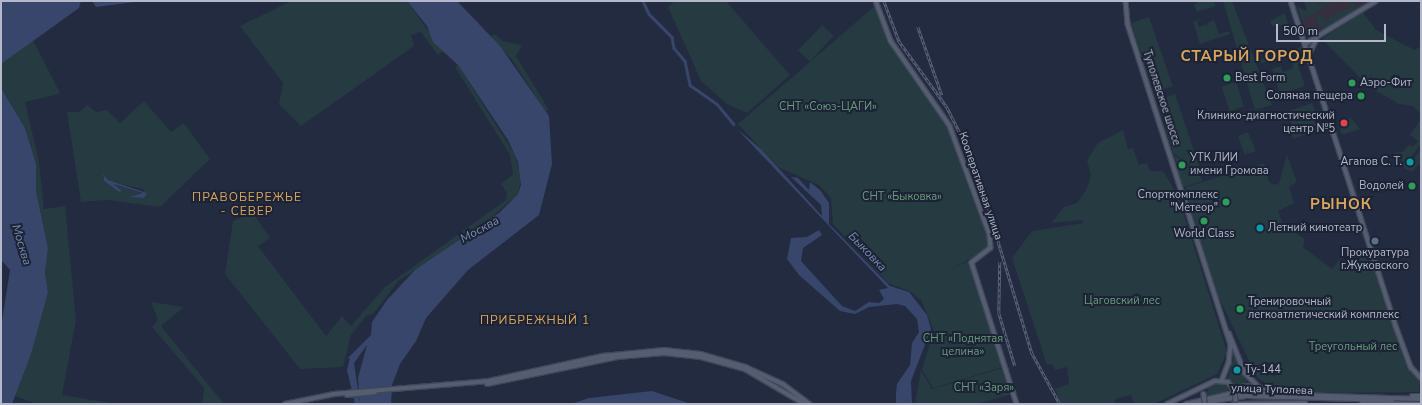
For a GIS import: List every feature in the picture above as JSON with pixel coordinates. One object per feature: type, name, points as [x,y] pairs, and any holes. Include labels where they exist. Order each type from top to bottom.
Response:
[{"type":"main road","name":"Кооперативная улица","points":[[876,1],[891,41],[950,126],[990,235],[992,248],[972,263],[1017,404]]},
{"type":"main road","name":"Туполевское шоссе","points":[[1126,1],[1128,24],[1178,185],[1228,330],[1245,373],[1265,390]]},
{"type":"main road","points":[[1291,1],[1309,45],[1308,54]]},
{"type":"main road","points":[[1376,1],[1309,45],[1307,49],[1408,362],[1421,378]]},
{"type":"main road","name":"Туполевское шоссе","points":[[1222,313],[1231,350],[1222,381]]},
{"type":"main road","name":"Туполевское шоссе","points":[[1228,330],[1233,351],[1228,382]]},
{"type":"main road","points":[[449,386],[514,378],[617,354],[664,350],[701,354],[746,367],[783,384],[810,404]]},
{"type":"main road","points":[[285,404],[312,398],[532,377],[617,357],[664,353],[701,357],[745,369],[805,404]]},
{"type":"main road","points":[[1166,404],[1210,384],[1222,381],[1228,382],[1235,390],[1235,403]]},
{"type":"main road","points":[[1206,403],[1204,394],[1210,384]]},
{"type":"main road","name":"улица Туполева","points":[[1235,390],[1249,386],[1265,390],[1337,400],[1421,400]]},
{"type":"main road","name":"улица Туполева","points":[[1186,404],[1234,393],[1321,398]]},
{"type":"main road","name":"улица Туполева","points":[[1194,404],[1247,396],[1326,401]]},
{"type":"main road","points":[[293,404],[312,398]]},
{"type":"main road","name":"улица Туполева","points":[[1235,403],[1337,400],[1421,400]]},
{"type":"shaded area","points":[[1304,1],[1370,1],[1308,38],[1300,14],[1307,11]]},
{"type":"green space","points":[[291,1],[407,1],[443,51],[438,55],[421,32],[411,35],[414,46],[301,126],[279,104],[283,83],[240,26]]},
{"type":"green space","points":[[675,1],[726,1],[790,75],[747,113],[727,104],[701,81],[668,7]]},
{"type":"green space","points":[[1199,1],[1214,1],[1216,6],[1197,12],[1194,5]]},
{"type":"green space","points":[[1223,1],[1232,1],[1272,105],[1255,110]]},
{"type":"green space","points":[[1304,1],[1314,1],[1319,6],[1323,1],[1334,1],[1302,21],[1297,6],[1307,11]]},
{"type":"green space","points":[[1349,1],[1360,8],[1324,32],[1315,18],[1321,14],[1328,23],[1329,18],[1352,6]]},
{"type":"green space","points":[[876,5],[890,43],[949,127],[991,245],[989,250],[944,272],[969,261],[1003,367],[933,388],[922,369],[934,331],[921,300],[909,291],[888,283],[833,224],[831,198],[819,185],[778,167],[738,124]]},
{"type":"green space","points":[[1363,12],[1376,30],[1415,50],[1421,46],[1421,115],[1413,106],[1399,104],[1369,87],[1322,39]]},
{"type":"green space","points":[[1285,13],[1288,24],[1272,26],[1270,21]]},
{"type":"green space","points":[[1149,17],[1173,86],[1155,92],[1131,23]]},
{"type":"green space","points":[[1203,18],[1197,22],[1199,27],[1207,24],[1209,37],[1207,23],[1214,20],[1219,34],[1229,31],[1230,34],[1200,44],[1193,22]]},
{"type":"green space","points":[[822,25],[834,36],[810,62],[798,51]]},
{"type":"green space","points":[[495,34],[502,41],[522,45],[516,56],[549,110],[545,111],[513,61],[490,37]]},
{"type":"green space","points":[[32,38],[59,91],[59,94],[25,102],[39,162],[44,209],[65,206],[76,320],[62,395],[117,404],[37,404],[15,396],[48,292],[45,273],[48,248],[36,191],[36,164],[25,128],[1,88],[1,64]]},
{"type":"green space","points":[[1304,46],[1305,48],[1260,64],[1257,61]]},
{"type":"green space","points":[[1301,59],[1298,65],[1305,86],[1280,94],[1272,69],[1281,66],[1283,72],[1293,68],[1292,63]]},
{"type":"green space","points":[[458,65],[515,155],[521,179],[518,194],[466,239],[399,280],[374,313],[366,316],[351,335],[343,367],[300,369],[225,274],[233,221],[253,213],[270,238],[258,246],[326,336],[342,316],[351,326],[385,287],[506,200],[507,193],[501,184],[513,174],[510,155],[455,67]]},
{"type":"green space","points":[[1236,82],[1244,107],[1230,111],[1222,87]]},
{"type":"green space","points":[[1175,94],[1201,172],[1173,153],[1157,100]]},
{"type":"green space","points":[[144,101],[171,132],[184,123],[210,159],[160,207],[107,200],[81,202],[67,112],[80,112],[87,105],[96,112],[107,110],[120,123]],"holes":[[[103,175],[108,181],[143,189],[146,194],[134,197],[143,193],[113,184],[122,191],[119,192],[104,181]]]},
{"type":"green space","points":[[1312,103],[1321,129],[1293,139],[1290,131],[1294,127],[1284,113]]},
{"type":"green space","points":[[1350,117],[1360,129],[1342,135],[1340,129]]},
{"type":"green space","points":[[1421,119],[1421,144],[1408,161],[1411,163],[1421,149],[1421,162],[1412,172],[1404,168],[1400,153],[1395,157],[1394,153],[1403,152],[1409,145],[1413,147],[1418,141],[1410,135]]},
{"type":"green space","name":"Цаговский лес","points":[[1123,130],[1128,149],[1133,148],[1139,165],[1147,163],[1150,171],[1163,171],[1178,196],[1227,352],[1217,374],[1154,404],[1134,404],[1131,395],[1115,399],[1116,404],[1061,404],[1055,389],[1069,384],[1067,367],[1055,370],[1052,364],[1047,365],[1012,258],[1032,231],[1084,223],[1081,220],[1051,223],[1064,207],[1077,203],[1086,190],[1091,176],[1087,160],[1098,143]]},
{"type":"green space","points":[[1248,132],[1256,151],[1248,154],[1246,149],[1247,154],[1245,155],[1238,136]]},
{"type":"green space","name":"УТК ЛИИ имени Громова","points":[[1174,155],[1199,171],[1202,181],[1181,188]]},
{"type":"green space","name":"Треугольный лес","points":[[1287,155],[1297,182],[1289,187],[1294,203],[1278,211],[1284,227],[1305,239],[1303,247],[1332,269],[1339,260],[1351,269],[1363,252],[1369,254],[1403,356],[1420,383],[1419,392],[1315,393],[1269,386],[1257,377],[1219,298],[1197,237],[1213,226],[1197,231],[1183,193],[1186,187],[1264,163],[1269,181],[1274,185],[1279,183]]},
{"type":"green space","points":[[151,302],[184,307],[161,326],[224,404],[202,404],[204,388],[152,327],[158,320]]},
{"type":"green space","points":[[1235,348],[1247,380],[1246,385],[1236,387],[1228,379]]},
{"type":"green space","name":"СНТ «Заря»","points":[[1003,368],[1012,394],[977,404],[915,404],[921,370],[932,389]]},
{"type":"green space","points":[[1216,382],[1228,384],[1233,392],[1206,396],[1209,387]]},
{"type":"water","points":[[1,1],[81,1],[79,8],[1,64]]},
{"type":"water","points":[[92,1],[143,1],[96,7]]},
{"type":"water","name":"Москва","points":[[407,1],[457,1],[500,46],[549,116],[552,164],[539,215],[468,270],[426,318],[416,341],[400,364],[392,385],[391,404],[355,404],[347,370],[350,358],[347,359],[371,335],[372,322],[387,300],[415,270],[499,213],[518,194],[521,185],[518,162],[508,140],[458,65],[433,42],[427,26]],"holes":[[[367,345],[358,378],[360,403],[354,363]]]},
{"type":"water","name":"Москва","points":[[1,88],[25,128],[36,164],[36,191],[48,248],[45,273],[48,292],[31,354],[12,404],[1,404],[1,327],[10,270],[1,260]]},
{"type":"water","points":[[737,129],[761,149],[822,216],[821,205],[791,177],[798,178],[809,190],[810,182],[820,190],[829,203],[829,224],[890,286],[909,292],[927,315],[931,329],[911,381],[912,404],[896,404],[896,394],[897,384],[910,365],[912,343],[919,332],[917,319],[905,306],[897,304],[869,307],[855,314],[840,311],[799,275],[787,259],[791,238],[807,237],[819,230],[822,235],[803,248],[801,261],[842,306],[855,311],[869,302],[879,303],[884,299],[879,290],[888,288]]},
{"type":"water","points":[[103,174],[108,180],[147,193],[144,198],[130,197],[143,193],[114,184],[122,191],[119,192],[104,181]]},
{"type":"water","points":[[652,391],[691,404],[571,404],[589,398]]},
{"type":"waterway","name":"Быковка","points":[[643,1],[649,14],[672,37],[674,48],[685,61],[690,85],[717,104],[734,124]]},
{"type":"railway","points":[[884,1],[899,41],[947,107],[974,161],[1032,353],[1060,404]]},
{"type":"railway","points":[[918,27],[942,95]]},
{"type":"railway","points":[[1000,262],[999,313],[1015,366]]},
{"type":"place","name":"Best Form","points":[[1227,78]]},
{"type":"place","name":"Аэро-Фит","points":[[1352,83]]},
{"type":"place","name":"Соляная пещера","points":[[1361,96]]},
{"type":"place","name":"Клинико-диагностический центр №5","points":[[1344,123]]},
{"type":"place","name":"Агапов С. Т.","points":[[1410,162]]},
{"type":"place","name":"УТК ЛИИ имени Громова","points":[[1182,165]]},
{"type":"place","name":"Водолей","points":[[1412,186]]},
{"type":"place","name":"Спорткомплекс \"Метеор\"","points":[[1226,202]]},
{"type":"place","name":"World Class","points":[[1204,221]]},
{"type":"place","name":"Летний кинотеатр","points":[[1260,228]]},
{"type":"place","name":"Прокуратура г.Жуковского","points":[[1375,241]]},
{"type":"place","name":"Тренировочный легкоатлетический комплекс","points":[[1240,309]]},
{"type":"place","name":"Ty-144","points":[[1237,370]]},
{"type":"district","name":"СТАРЫЙ ГОРОД","points":[[1247,57]]},
{"type":"district","name":"ПРАВОБЕРЕЖЬЕ - СЕВЕР","points":[[247,205]]},
{"type":"district","name":"РЫНОК","points":[[1341,205]]},
{"type":"district","name":"ПРИБРЕЖНЫЙ 1","points":[[535,321]]},
{"type":"park label","name":"СНТ «Союз-ЦАГИ»","points":[[828,107]]},
{"type":"park label","name":"СНТ «Быковка»","points":[[902,197]]},
{"type":"park label","name":"СНТ «Поднятая целина»","points":[[963,346]]}]
